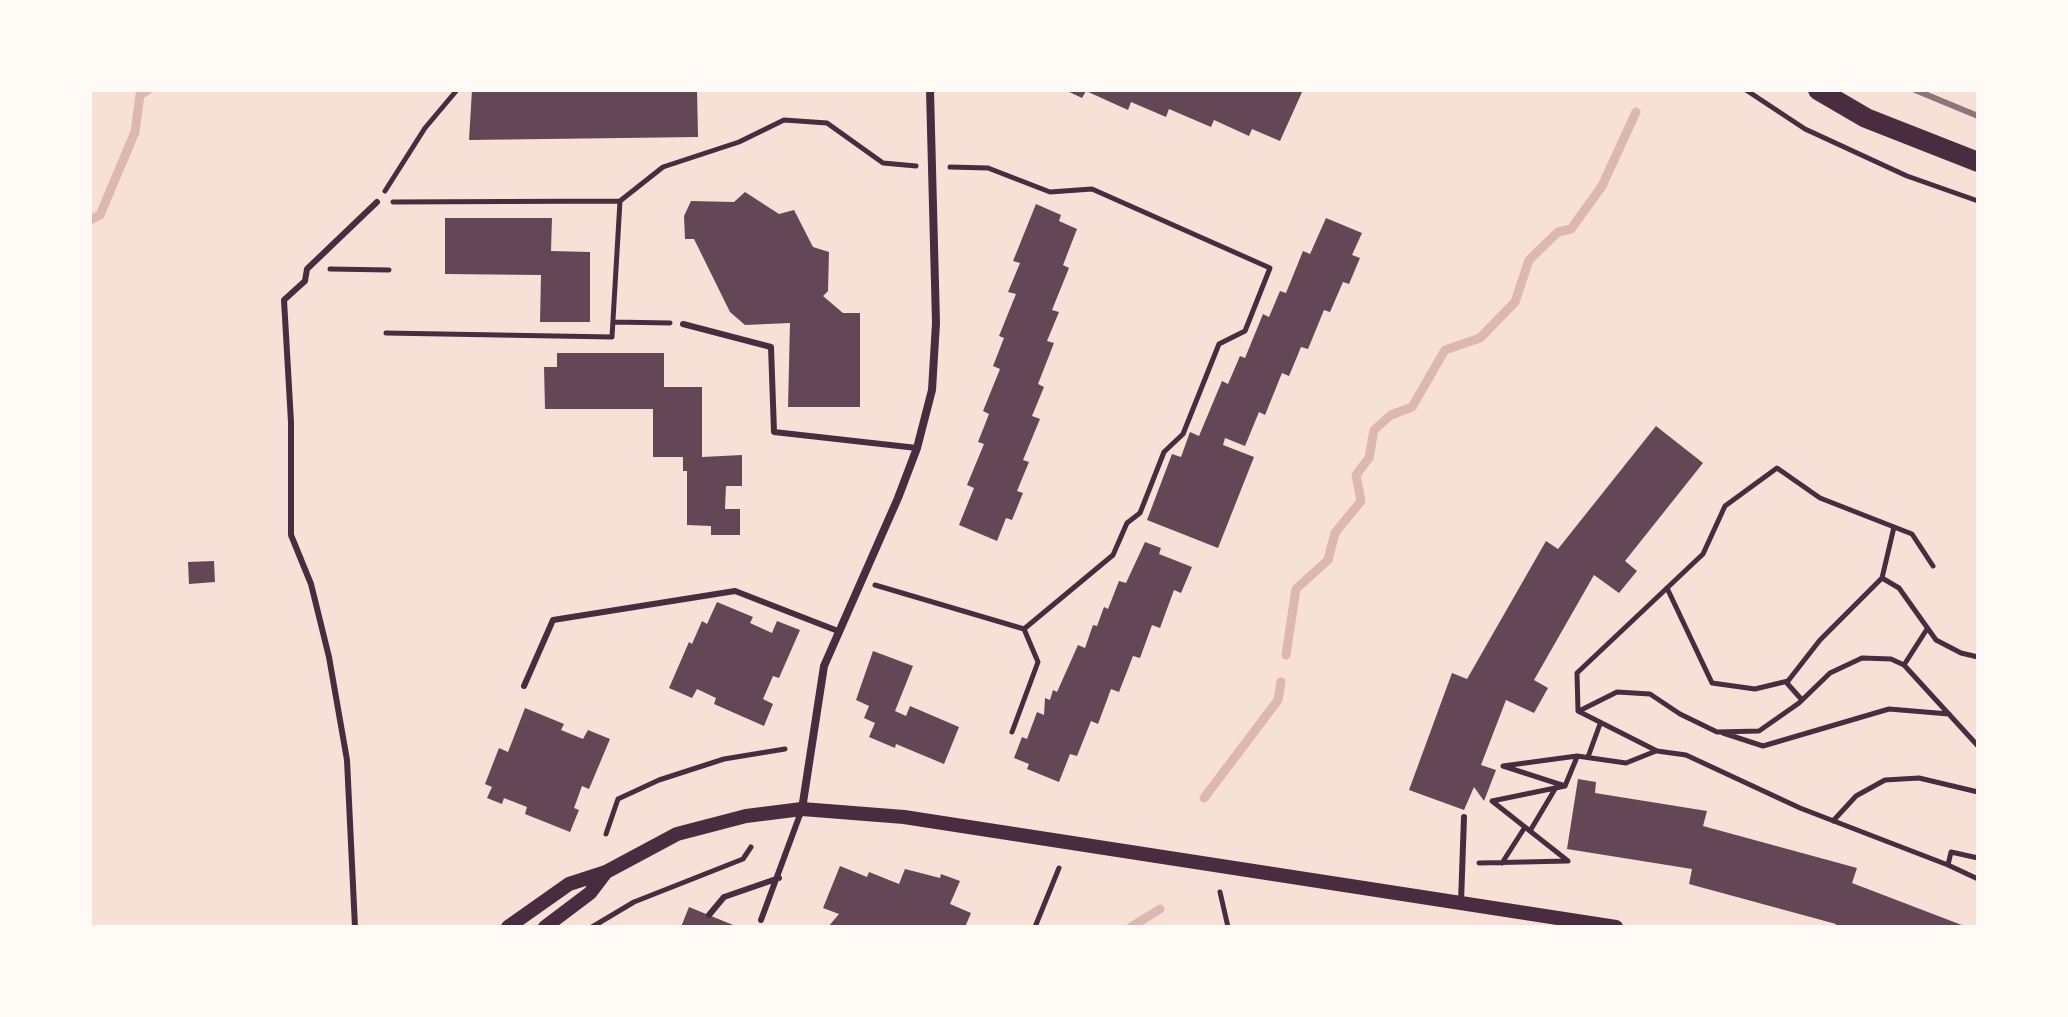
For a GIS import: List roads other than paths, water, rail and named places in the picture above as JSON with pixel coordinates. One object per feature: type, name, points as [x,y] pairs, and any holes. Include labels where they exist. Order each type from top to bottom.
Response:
[{"type":"main road","points":[[1818,90],[1866,118],[1978,162]]},
{"type":"street","points":[[802,809],[824,666],[917,448],[932,390],[935,336],[930,90]]},
{"type":"street","points":[[508,927],[569,884],[606,872],[677,834],[746,816],[802,809],[904,817],[1616,927]]},
{"type":"street","points":[[545,927],[590,893],[606,872]]},
{"type":"lane","points":[[355,927],[342,731],[315,599],[291,535],[291,422],[284,300],[305,281],[307,269],[377,202]]},
{"type":"lane","points":[[683,324],[771,347],[774,432],[917,448]]},
{"type":"lane","points":[[524,686],[553,620],[735,591],[838,631]]},
{"type":"lane","points":[[761,920],[802,809]]},
{"type":"lane","points":[[1461,902],[1464,817]]},
{"type":"lane","points":[[709,915],[724,897],[779,878]]},
{"type":"waterway","points":[[90,220],[100,215],[135,132],[140,95],[148,90]]},
{"type":"waterway","points":[[1286,655],[1296,589],[1328,560],[1335,533],[1361,501],[1356,475],[1369,458],[1374,430],[1391,415],[1412,407],[1445,350],[1480,338],[1515,302],[1529,260],[1558,232],[1571,229],[1602,186],[1636,112]]},
{"type":"waterway","points":[[1204,798],[1278,700],[1281,682]]},
{"type":"waterway","points":[[1131,927],[1160,909]]},
{"type":"railway","points":[[1915,90],[1978,116]]}]
